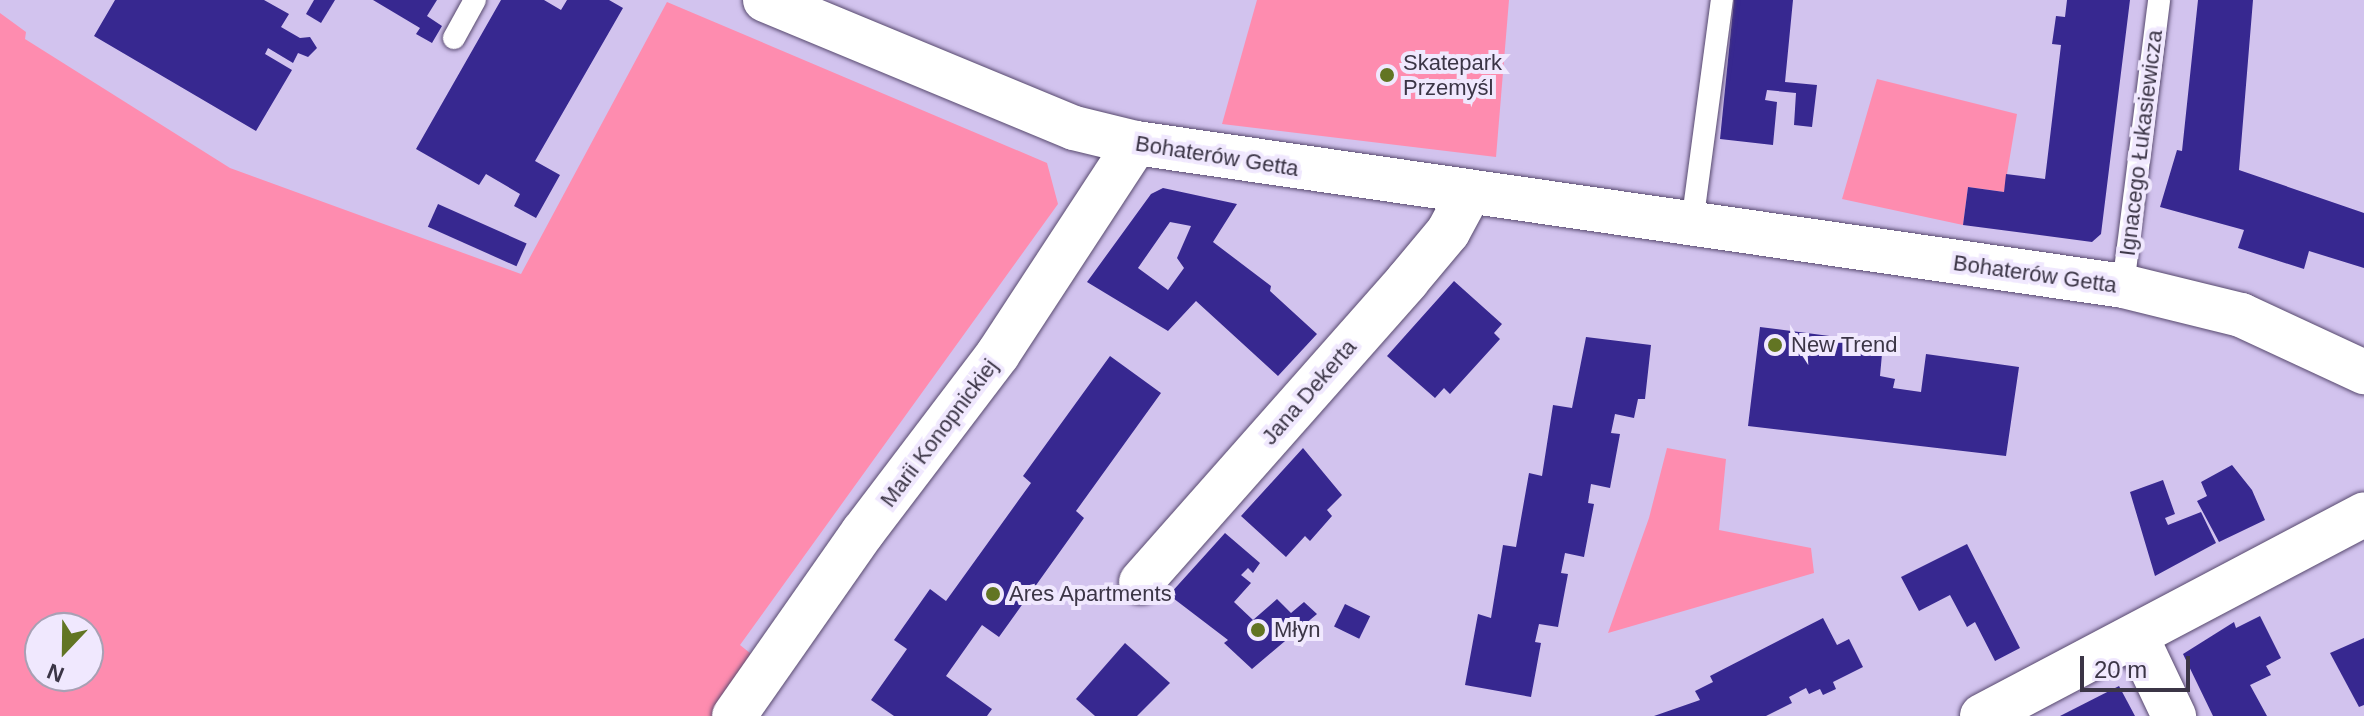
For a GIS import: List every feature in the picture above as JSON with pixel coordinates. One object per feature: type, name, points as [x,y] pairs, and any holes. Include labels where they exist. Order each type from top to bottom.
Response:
[{"type":"street","name":"Bohaterów Getta","points":[[765,0],[1074,128],[1136,143],[1468,195],[2123,286],[2241,315],[2364,372]]},
{"type":"street","name":"Marii Konopnickiej","points":[[756,708],[863,532],[998,354],[1136,143]]},
{"type":"street","name":"Jana Dekerta","points":[[1141,582],[1407,281],[1448,232],[1468,195]]},
{"type":"street","points":[[1982,716],[2364,515]]},
{"type":"street","points":[[2136,636],[2174,716]]},
{"type":"lane","points":[[454,38],[475,0]]},
{"type":"lane","points":[[1692,224],[1722,0]]},
{"type":"lane","name":"Ignacego Łukasiewicza","points":[[2123,286],[2159,0]]},
{"type":"shaded area","points":[[1257,0],[1509,0],[1496,157],[1222,124]]},
{"type":"shaded area","points":[[667,2],[1047,163],[1058,204],[740,645],[755,657],[713,716],[0,716],[0,13],[26,32],[25,39],[230,168],[521,274]]},
{"type":"shaded area","points":[[1877,79],[2017,114],[2004,192],[1968,187],[1963,225],[1842,199]]},
{"type":"shaded area","points":[[1667,448],[1726,459],[1719,530],[1811,548],[1814,573],[1608,633],[1649,518]]},
{"type":"building","points":[[115,0],[264,0],[289,14],[281,27],[300,38],[310,37],[317,48],[308,57],[298,53],[293,63],[268,48],[265,54],[292,70],[256,131],[94,36]]},
{"type":"building","points":[[314,0],[335,0],[321,23],[306,14]]},
{"type":"building","points":[[373,0],[437,0],[427,16],[442,26],[432,43],[416,34],[420,28]]},
{"type":"building","points":[[501,0],[544,0],[561,10],[567,0],[609,0],[623,8],[535,161],[560,175],[536,218],[514,206],[520,194],[486,174],[479,185],[416,149]]},
{"type":"building","points":[[1734,0],[1793,0],[1785,82],[1817,85],[1812,127],[1794,125],[1796,93],[1767,90],[1765,100],[1777,102],[1773,145],[1720,139]]},
{"type":"building","points":[[2067,0],[2130,0],[2101,234],[2092,242],[1963,225],[1968,187],[2004,192],[2006,174],[2045,179],[2061,45],[2052,44],[2056,16],[2065,17]]},
{"type":"building","points":[[2198,0],[2253,0],[2239,170],[2364,213],[2364,268],[2309,251],[2304,269],[2238,248],[2244,230],[2160,207],[2177,150],[2182,151]]},
{"type":"building","points":[[1163,188],[1237,204],[1213,242],[1271,286],[1270,291],[1317,334],[1278,376],[1196,301],[1168,331],[1087,282],[1151,194]],"holes":[[[1170,222],[1191,226],[1177,258],[1184,268],[1168,290],[1138,268]]]},
{"type":"building","points":[[438,204],[527,243],[516,266],[428,227]]},
{"type":"building","points":[[1454,281],[1502,324],[1494,333],[1500,339],[1450,394],[1444,388],[1435,398],[1387,356]]},
{"type":"building","points":[[1760,327],[1883,343],[1880,376],[1895,379],[1893,388],[1921,392],[1926,354],[2019,367],[2006,456],[1748,426]]},
{"type":"building","points":[[1586,337],[1651,345],[1645,399],[1638,399],[1634,418],[1615,414],[1611,433],[1620,434],[1610,488],[1591,484],[1588,503],[1594,504],[1584,557],[1565,553],[1561,573],[1568,574],[1558,627],[1539,624],[1535,642],[1541,643],[1531,697],[1465,685],[1478,614],[1491,618],[1503,545],[1516,547],[1529,473],[1542,476],[1553,405],[1572,408]]},
{"type":"building","points":[[1110,356],[1161,393],[1076,511],[1084,518],[999,637],[982,625],[946,676],[992,709],[987,716],[894,716],[871,700],[907,649],[894,640],[930,589],[946,601],[1031,483],[1023,476]]},
{"type":"building","points":[[1303,448],[1342,495],[1327,510],[1332,516],[1310,541],[1305,536],[1286,557],[1241,516]]},
{"type":"building","points":[[2232,465],[2252,490],[2265,520],[2219,542],[2197,501],[2207,496],[2201,482]]},
{"type":"building","points":[[2163,480],[2175,514],[2165,518],[2168,525],[2201,512],[2216,543],[2155,576],[2130,492]]},
{"type":"building","points":[[1225,533],[1260,563],[1253,573],[1248,568],[1241,575],[1251,583],[1234,602],[1253,620],[1277,599],[1291,613],[1304,602],[1317,614],[1252,669],[1224,643],[1228,640],[1169,595]]},
{"type":"building","points":[[1967,544],[2020,648],[1995,661],[1975,622],[1967,627],[1950,595],[1919,611],[1901,577]]},
{"type":"building","points":[[1345,604],[1370,616],[1359,639],[1334,626]]},
{"type":"building","points":[[2260,616],[2281,658],[2266,666],[2271,675],[2250,685],[2267,716],[2213,716],[2183,654],[2234,622],[2236,628]]},
{"type":"building","points":[[1823,618],[1837,645],[1849,639],[1863,667],[1833,682],[1836,689],[1823,695],[1820,689],[1809,694],[1806,688],[1789,697],[1792,703],[1766,716],[1654,716],[1700,700],[1695,691],[1713,682],[1710,676]]},
{"type":"building","points":[[2364,638],[2364,705],[2359,707],[2330,653]]},
{"type":"building","points":[[1125,643],[1170,683],[1137,716],[1095,716],[1076,699]]},
{"type":"building","points":[[2119,686],[2135,716],[2060,716]]},
{"type":"place","name":"Skatepark Przemyśl","points":[[1387,75]]},
{"type":"place","name":"New Trend","points":[[1775,345]]},
{"type":"place","name":"Ares Apartments","points":[[993,594]]},
{"type":"place","name":"Młyn","points":[[1258,630]]}]
